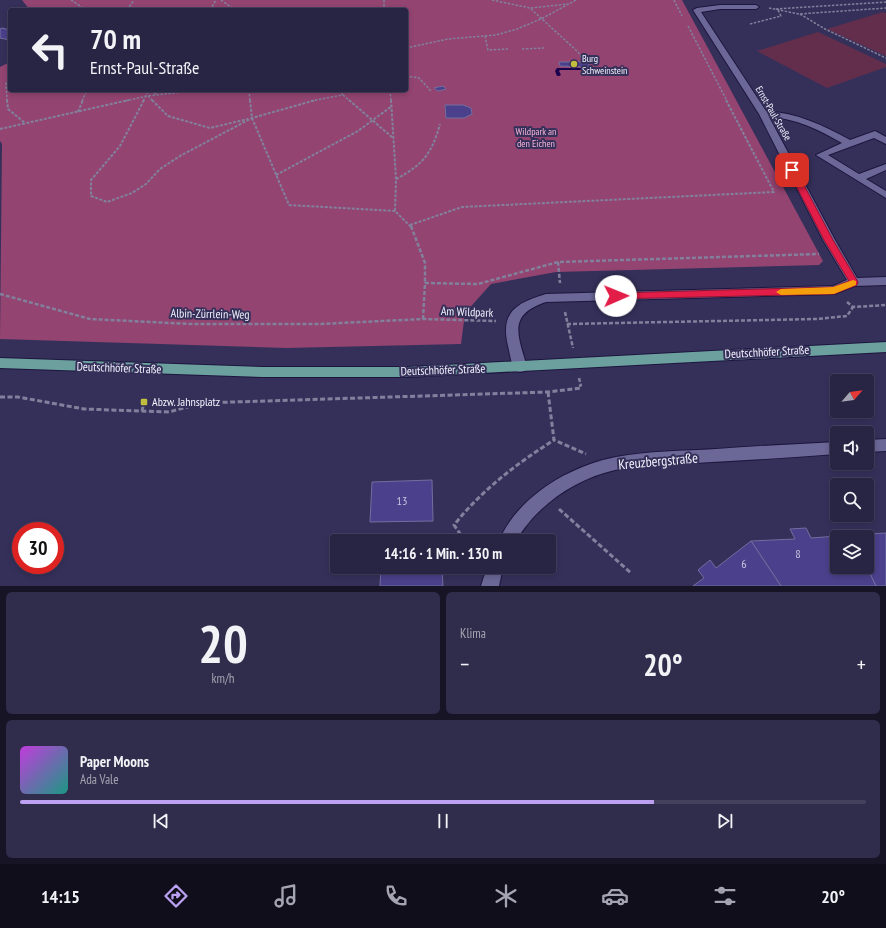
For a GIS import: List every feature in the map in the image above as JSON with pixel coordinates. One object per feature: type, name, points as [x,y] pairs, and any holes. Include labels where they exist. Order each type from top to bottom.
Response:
[{"type":"main road","name":"Deutschhöfer Straße","points":[[0,363],[263,372],[407,372],[886,346]]},
{"type":"street","name":"Ernst-Paul-Straße","points":[[756,7],[720,7],[697,10],[763,114],[837,254],[854,282]]},
{"type":"street","points":[[763,114],[781,114],[803,119],[850,144]]},
{"type":"street","points":[[886,141],[875,134],[821,155],[886,195]]},
{"type":"street","points":[[859,178],[886,167]]},
{"type":"street","points":[[520,367],[511,322],[521,307],[532,301],[546,298],[834,290],[854,282],[886,281]]},
{"type":"street","points":[[874,446],[886,445]]},
{"type":"street","name":"Kreuzbergstraße","points":[[510,534],[530,510],[545,496],[582,475],[611,465],[643,460],[830,448]]},
{"type":"street","points":[[490,586],[493,574]]},
{"type":"path","points":[[71,0],[83,8]]},
{"type":"path","points":[[221,0],[232,8]]},
{"type":"path","points":[[492,0],[530,8],[569,4]]},
{"type":"path","points":[[408,48],[448,38],[485,36],[517,29],[543,18],[576,0]]},
{"type":"path","points":[[410,225],[462,207],[774,192],[674,0]]},
{"type":"path","points":[[774,9],[886,2]]},
{"type":"path","points":[[756,7],[800,14],[886,8]]},
{"type":"path","points":[[530,8],[543,18],[578,52],[584,62]]},
{"type":"path","points":[[750,24],[781,16],[778,10]]},
{"type":"path","points":[[800,14],[825,29],[886,58]]},
{"type":"path","points":[[485,36],[488,50],[508,49]]},
{"type":"path","points":[[522,49],[544,48]]},
{"type":"path","points":[[572,52],[578,52]]},
{"type":"path","points":[[585,66],[588,74]]},
{"type":"path","points":[[408,76],[419,78],[425,82],[431,91]]},
{"type":"path","points":[[8,81],[6,83],[8,109],[26,123]]},
{"type":"path","points":[[78,112],[86,92]]},
{"type":"path","points":[[148,92],[120,146],[91,180],[92,196],[107,202],[132,193],[146,184],[160,169],[175,159],[252,118]]},
{"type":"path","points":[[0,129],[159,92]]},
{"type":"path","points":[[147,96],[184,92]]},
{"type":"path","points":[[249,92],[252,118],[289,205],[395,211],[410,225],[424,263],[425,283],[423,319]]},
{"type":"path","points":[[340,92],[393,138]]},
{"type":"path","points":[[390,92],[396,179],[395,211]]},
{"type":"path","points":[[147,96],[168,116],[210,128],[311,101],[343,95]]},
{"type":"path","points":[[276,175],[358,131],[392,106]]},
{"type":"path","points":[[396,179],[412,171],[426,159],[435,145],[440,124]]},
{"type":"path","points":[[425,283],[478,284],[558,262],[837,254]]},
{"type":"path","points":[[834,290],[853,307],[886,305]]},
{"type":"path","name":"Albin-Zürrlein-Weg","points":[[0,294],[90,319],[191,324],[305,324],[423,319]]},
{"type":"path","points":[[567,324],[817,319],[847,316],[853,307]]},
{"type":"path","name":"Am Wildpark","points":[[423,319],[511,322]]},
{"type":"path","points":[[548,392],[554,440]]},
{"type":"path","points":[[142,411],[144,402]]},
{"type":"path","points":[[554,440],[611,465]]},
{"type":"path","points":[[460,534],[454,525],[470,504],[512,467],[554,440]]},
{"type":"path","points":[[545,496],[630,572]]},
{"type":"shaded area","points":[[883,12],[886,13],[886,56],[827,29]]},
{"type":"shaded area","points":[[818,32],[886,64],[886,67],[827,88],[757,51]]},
{"type":"green space","name":"Wildpark an den Eichen","points":[[22,0],[682,0],[823,261],[819,265],[556,272],[491,284],[465,313],[461,344],[286,348],[0,339],[2,144],[0,141],[0,67],[8,63],[8,92],[408,92],[408,8],[28,8]]},
{"type":"building","points":[[0,29],[8,30],[8,40],[0,38]]},
{"type":"building","name":"Burg Schweinstein","points":[[559,62],[588,62],[590,67],[560,66]]},
{"type":"building","points":[[443,86],[446,89],[438,91],[434,88]]},
{"type":"building","points":[[445,105],[463,105],[471,108],[472,114],[464,118],[446,118]]},
{"type":"building","points":[[432,480],[433,521],[370,522],[372,482]]},
{"type":"building","points":[[806,528],[811,538],[830,537],[830,574],[870,574],[876,586],[781,586],[751,541],[795,539],[790,529]]},
{"type":"building","points":[[886,533],[886,586],[876,586],[870,574],[874,574],[874,534]]},
{"type":"building","points":[[751,541],[781,586],[693,586],[704,578],[698,570],[710,560],[716,568]]},
{"type":"building","points":[[381,574],[442,574],[443,586],[380,586]]},
{"type":"waterway","points":[[559,75],[557,71],[559,69],[590,69],[594,72]]},
{"type":"slow traffic","points":[[781,292],[834,290],[853,283]]},
{"type":"place","name":"Burg Schweinstein","points":[[574,64]]},
{"type":"place","name":"Abzw. Jahnsplatz","points":[[144,402]]},
{"type":"route","points":[[616,296],[834,290],[854,282],[829,240],[792,170]]}]
